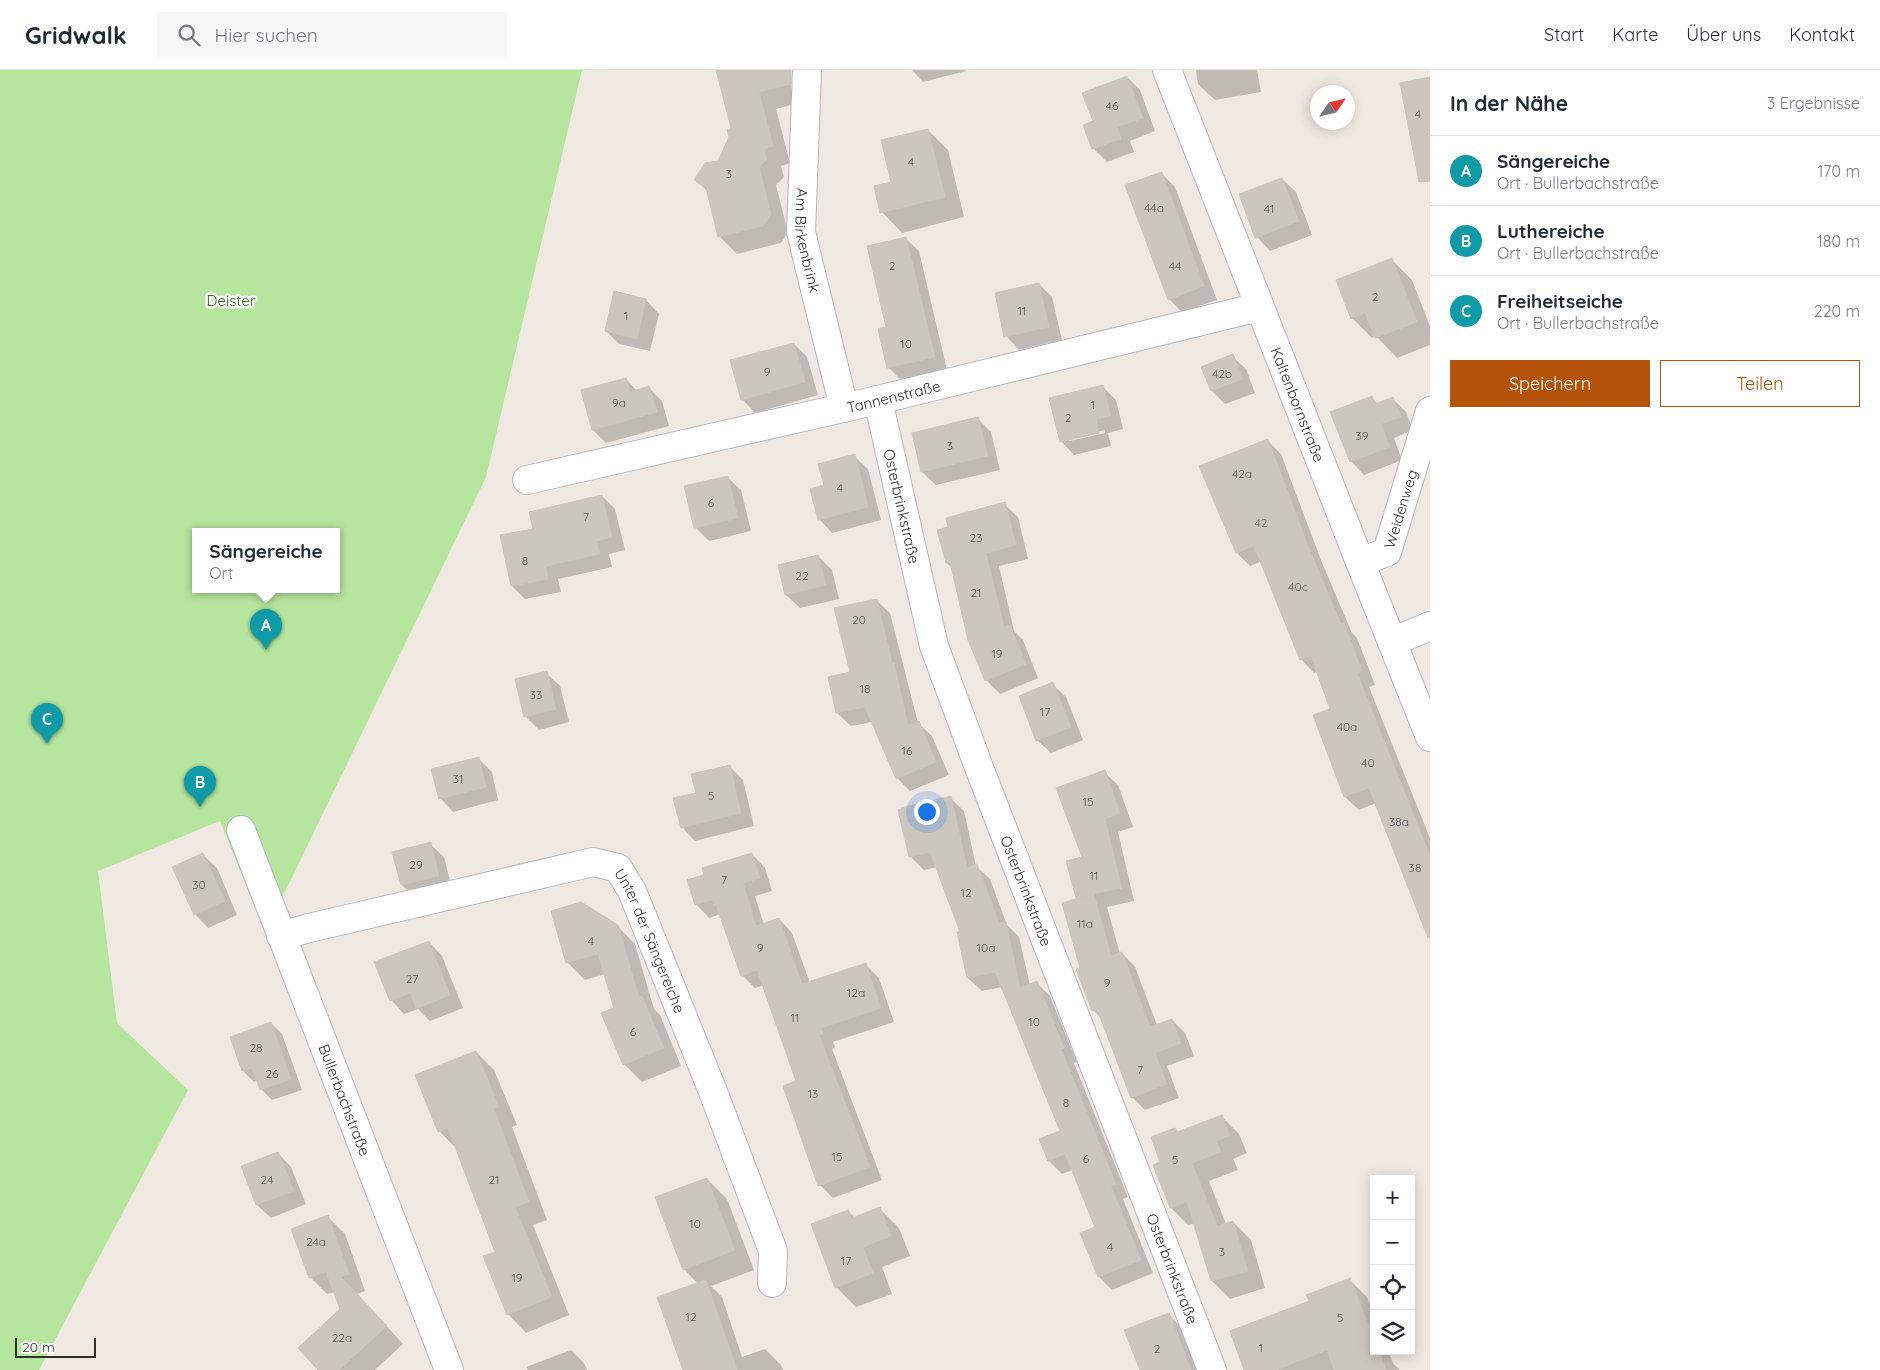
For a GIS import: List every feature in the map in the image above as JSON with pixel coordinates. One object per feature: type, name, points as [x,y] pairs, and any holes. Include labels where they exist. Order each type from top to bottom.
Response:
[{"type":"street","name":"Am Birkenbrink","points":[[807,70],[801,232],[844,408]]},
{"type":"street","name":"Kaltenbornstraße","points":[[1167,70],[1430,737]]},
{"type":"street","name":"Tannenstraße","points":[[527,480],[878,400],[1259,307]]},
{"type":"street","name":"Osterbrinkstraße","points":[[878,400],[934,646],[980,770],[1212,1370]]},
{"type":"street","name":"Weidenweg","points":[[1360,562],[1387,552],[1430,410]]},
{"type":"street","points":[[1392,642],[1430,626]]},
{"type":"street","name":"Bullerbachstraße","points":[[241,830],[449,1370]]},
{"type":"street","name":"Unter der Sängereiche","points":[[281,936],[593,862],[618,868],[632,891],[687,1026],[773,1251],[772,1283]]},
{"type":"green space","name":"Deister","points":[[0,70],[582,70],[486,477],[265,933],[220,821],[98,871],[117,1023],[188,1090],[39,1370],[0,1370]]},
{"type":"building","points":[[716,70],[791,70],[791,84],[759,92],[773,146],[764,149],[767,159],[759,167],[771,214],[763,226],[718,237],[706,188],[694,180],[705,163],[718,161],[729,137],[727,130],[731,128]]},
{"type":"building","points":[[1127,76],[1143,118],[1117,127],[1121,139],[1092,149],[1083,125],[1093,121],[1082,93]]},
{"type":"building","points":[[1430,77],[1430,181],[1419,182],[1400,83]]},
{"type":"building","points":[[928,129],[945,197],[880,213],[874,186],[891,182],[881,140]]},
{"type":"building","points":[[1162,172],[1204,286],[1168,300],[1125,185]]},
{"type":"building","points":[[1282,178],[1299,221],[1255,238],[1239,194]]},
{"type":"building","points":[[906,237],[935,357],[887,368],[878,329],[886,327],[867,246]]},
{"type":"building","points":[[1392,258],[1417,322],[1375,338],[1365,313],[1351,319],[1336,280]]},
{"type":"building","points":[[1039,283],[1049,327],[1004,337],[995,293]]},
{"type":"building","points":[[614,291],[646,299],[637,339],[605,331]]},
{"type":"building","points":[[794,343],[805,382],[741,400],[730,360]]},
{"type":"building","points":[[1233,354],[1243,379],[1211,391],[1201,367]]},
{"type":"building","points":[[626,378],[630,392],[649,386],[657,412],[592,430],[581,390]]},
{"type":"building","points":[[1103,385],[1111,416],[1096,419],[1099,433],[1060,442],[1049,398]]},
{"type":"building","points":[[1372,396],[1375,404],[1393,397],[1401,417],[1381,424],[1390,447],[1350,462],[1330,412]]},
{"type":"building","points":[[978,417],[988,456],[921,472],[912,433]]},
{"type":"building","points":[[1268,439],[1308,546],[1341,624],[1344,623],[1362,671],[1357,673],[1430,856],[1430,937],[1428,938],[1369,788],[1344,797],[1313,715],[1330,709],[1311,656],[1300,660],[1254,546],[1236,553],[1199,466]]},
{"type":"building","points":[[855,454],[868,507],[818,520],[810,489],[824,485],[818,464]]},
{"type":"building","points":[[728,476],[738,518],[694,528],[684,486]]},
{"type":"building","points":[[602,495],[612,537],[596,541],[600,554],[546,566],[548,579],[511,586],[500,535],[533,529],[529,512]]},
{"type":"building","points":[[1005,502],[1016,545],[986,553],[1004,627],[1010,625],[1026,664],[985,681],[968,640],[950,562],[946,563],[937,530],[948,527],[946,518]]},
{"type":"building","points":[[818,555],[826,585],[785,595],[778,565]]},
{"type":"building","points":[[877,599],[908,725],[919,721],[936,762],[896,779],[865,707],[836,713],[828,677],[850,672],[834,608]]},
{"type":"building","points":[[547,671],[556,709],[524,717],[515,679]]},
{"type":"building","points":[[1053,682],[1071,727],[1036,741],[1019,696]]},
{"type":"building","points":[[479,757],[486,787],[439,799],[431,769]]},
{"type":"building","points":[[730,765],[741,813],[681,828],[673,798],[696,793],[691,774]]},
{"type":"building","points":[[1105,770],[1120,813],[1105,819],[1122,888],[1094,894],[1111,956],[1122,952],[1150,1027],[1172,1019],[1181,1043],[1155,1053],[1167,1084],[1131,1098],[1097,1009],[1092,1011],[1076,969],[1080,968],[1062,903],[1088,895],[1076,898],[1066,861],[1082,857],[1056,788]]},
{"type":"building","points":[[951,796],[967,868],[977,864],[999,923],[1006,922],[1020,988],[1037,981],[1064,1048],[1061,1049],[1116,1184],[1111,1186],[1141,1260],[1098,1277],[1080,1233],[1095,1227],[1065,1154],[1048,1161],[1039,1139],[1060,1131],[995,972],[967,978],[957,932],[960,932],[930,852],[909,857],[898,810]]},
{"type":"building","points":[[431,842],[439,876],[401,885],[392,852]]},
{"type":"building","points":[[203,853],[225,901],[194,915],[172,867]]},
{"type":"building","points":[[752,853],[760,878],[743,883],[756,926],[779,918],[802,984],[866,963],[881,1008],[821,1028],[823,1034],[819,1035],[870,1167],[818,1186],[783,1086],[796,1081],[757,970],[741,976],[716,905],[714,906],[712,900],[695,905],[687,880],[704,875],[702,868]]},
{"type":"building","points":[[581,902],[618,925],[639,997],[642,996],[664,1048],[623,1065],[601,1013],[614,1008],[598,954],[566,963],[551,911]]},
{"type":"building","points":[[429,941],[450,995],[416,1009],[410,993],[390,1001],[374,962]]},
{"type":"building","points":[[271,1022],[291,1079],[260,1090],[252,1068],[242,1071],[230,1037]]},
{"type":"building","points":[[476,1051],[499,1107],[494,1109],[529,1202],[515,1207],[552,1297],[507,1315],[483,1256],[495,1252],[448,1128],[438,1132],[415,1075]]},
{"type":"building","points":[[1222,1115],[1230,1136],[1216,1141],[1221,1152],[1192,1163],[1217,1226],[1233,1221],[1248,1271],[1211,1281],[1187,1202],[1170,1208],[1153,1165],[1160,1162],[1151,1137],[1175,1128],[1177,1132]]},
{"type":"building","points":[[278,1152],[294,1191],[256,1205],[241,1166]]},
{"type":"building","points":[[707,1178],[735,1250],[683,1270],[655,1197]]},
{"type":"building","points":[[880,1207],[891,1236],[863,1247],[873,1273],[835,1288],[811,1224],[848,1210],[852,1218]]},
{"type":"building","points":[[328,1215],[349,1274],[341,1277],[387,1326],[339,1370],[318,1370],[298,1348],[340,1309],[326,1272],[309,1278],[291,1229]]},
{"type":"building","points":[[1350,1278],[1370,1329],[1370,1355],[1380,1355],[1386,1370],[1334,1370],[1327,1350],[1276,1370],[1244,1370],[1230,1331],[1309,1301],[1306,1295]]},
{"type":"building","points":[[706,1280],[737,1370],[683,1370],[657,1297]]},
{"type":"building","points":[[1169,1313],[1191,1370],[1140,1370],[1124,1330]]},
{"type":"place","name":"Sängereiche","points":[[266,650]]},
{"type":"place","name":"Freiheitseiche","points":[[47,744]]},
{"type":"place","name":"Luthereiche","points":[[200,807]]}]
